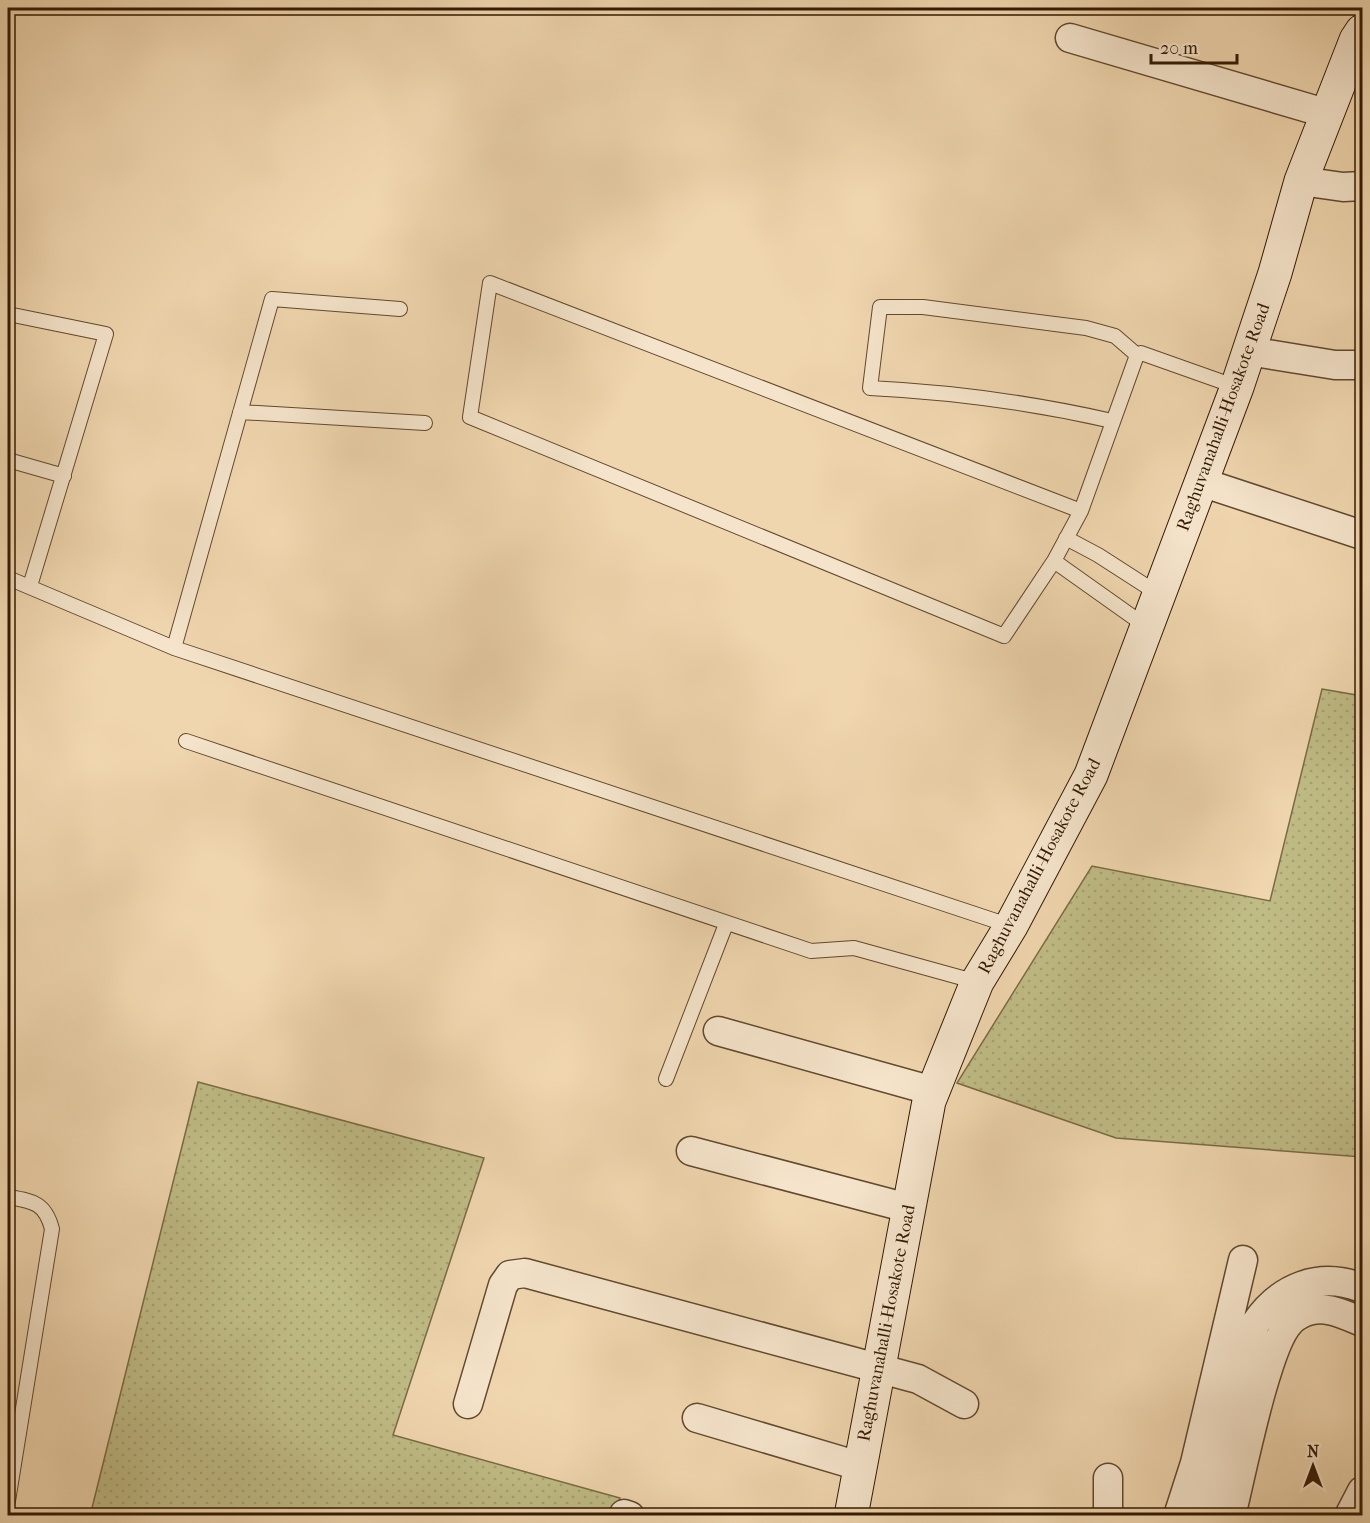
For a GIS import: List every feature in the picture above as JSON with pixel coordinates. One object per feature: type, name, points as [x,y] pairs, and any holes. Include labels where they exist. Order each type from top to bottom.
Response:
[{"type":"main road","name":"Raghuvanahalli-Hosakote Road","points":[[853,1514],[859,1466],[877,1368],[929,1101],[978,982],[1011,926],[1091,775],[1147,627],[1157,593],[1237,387],[1301,181],[1325,113],[1362,31]]},
{"type":"street","points":[[1070,38],[1325,113]]},
{"type":"street","points":[[1301,181],[1343,187],[1362,186]]},
{"type":"street","points":[[1248,351],[1335,365],[1362,365]]},
{"type":"street","points":[[1201,482],[1362,535]]},
{"type":"street","points":[[718,1031],[933,1091]]},
{"type":"street","points":[[691,1151],[908,1208]]},
{"type":"street","points":[[1178,1515],[1195,1463],[1244,1260]]},
{"type":"street","points":[[468,1404],[503,1285],[510,1275],[518,1273],[918,1379],[964,1404]]},
{"type":"street","points":[[1204,1515],[1255,1324],[1265,1309],[1284,1293],[1306,1284],[1328,1282],[1362,1288]]},
{"type":"street","points":[[1284,1293],[1299,1316]]},
{"type":"street","points":[[1231,1515],[1266,1376],[1281,1337],[1290,1322],[1307,1311],[1329,1309],[1362,1322]]},
{"type":"street","points":[[697,1418],[859,1466]]},
{"type":"street","points":[[1107,1515],[1108,1478]]},
{"type":"street","points":[[1349,1515],[1362,1491]]},
{"type":"lane","points":[[1081,511],[490,283],[470,417],[1004,636],[1054,561],[1081,511],[1137,355]]},
{"type":"lane","points":[[174,648],[272,299],[400,309]]},
{"type":"lane","points":[[1112,421],[1076,412],[936,391],[870,388],[880,307],[923,307],[1086,328],[1115,336],[1137,355]]},
{"type":"lane","points":[[8,314],[106,334],[30,586]]},
{"type":"lane","points":[[1137,355],[1141,353],[1237,387]]},
{"type":"lane","points":[[240,412],[425,423]]},
{"type":"lane","points":[[8,460],[64,476]]},
{"type":"lane","points":[[1066,538],[1098,555],[1157,593]]},
{"type":"lane","points":[[1054,561],[1147,627]]},
{"type":"lane","points":[[8,578],[174,648],[1011,926]]},
{"type":"lane","points":[[186,741],[811,951],[854,948],[978,982]]},
{"type":"lane","points":[[666,1079],[726,924]]},
{"type":"lane","points":[[8,1197],[33,1202],[48,1214],[52,1229],[8,1501]]},
{"type":"shaded area","points":[[1322,689],[1362,696],[1362,1157],[1116,1138],[957,1083],[1092,866],[1270,901]]},
{"type":"shaded area","points":[[198,1082],[484,1158],[393,1435],[620,1498],[614,1515],[90,1516]]}]
